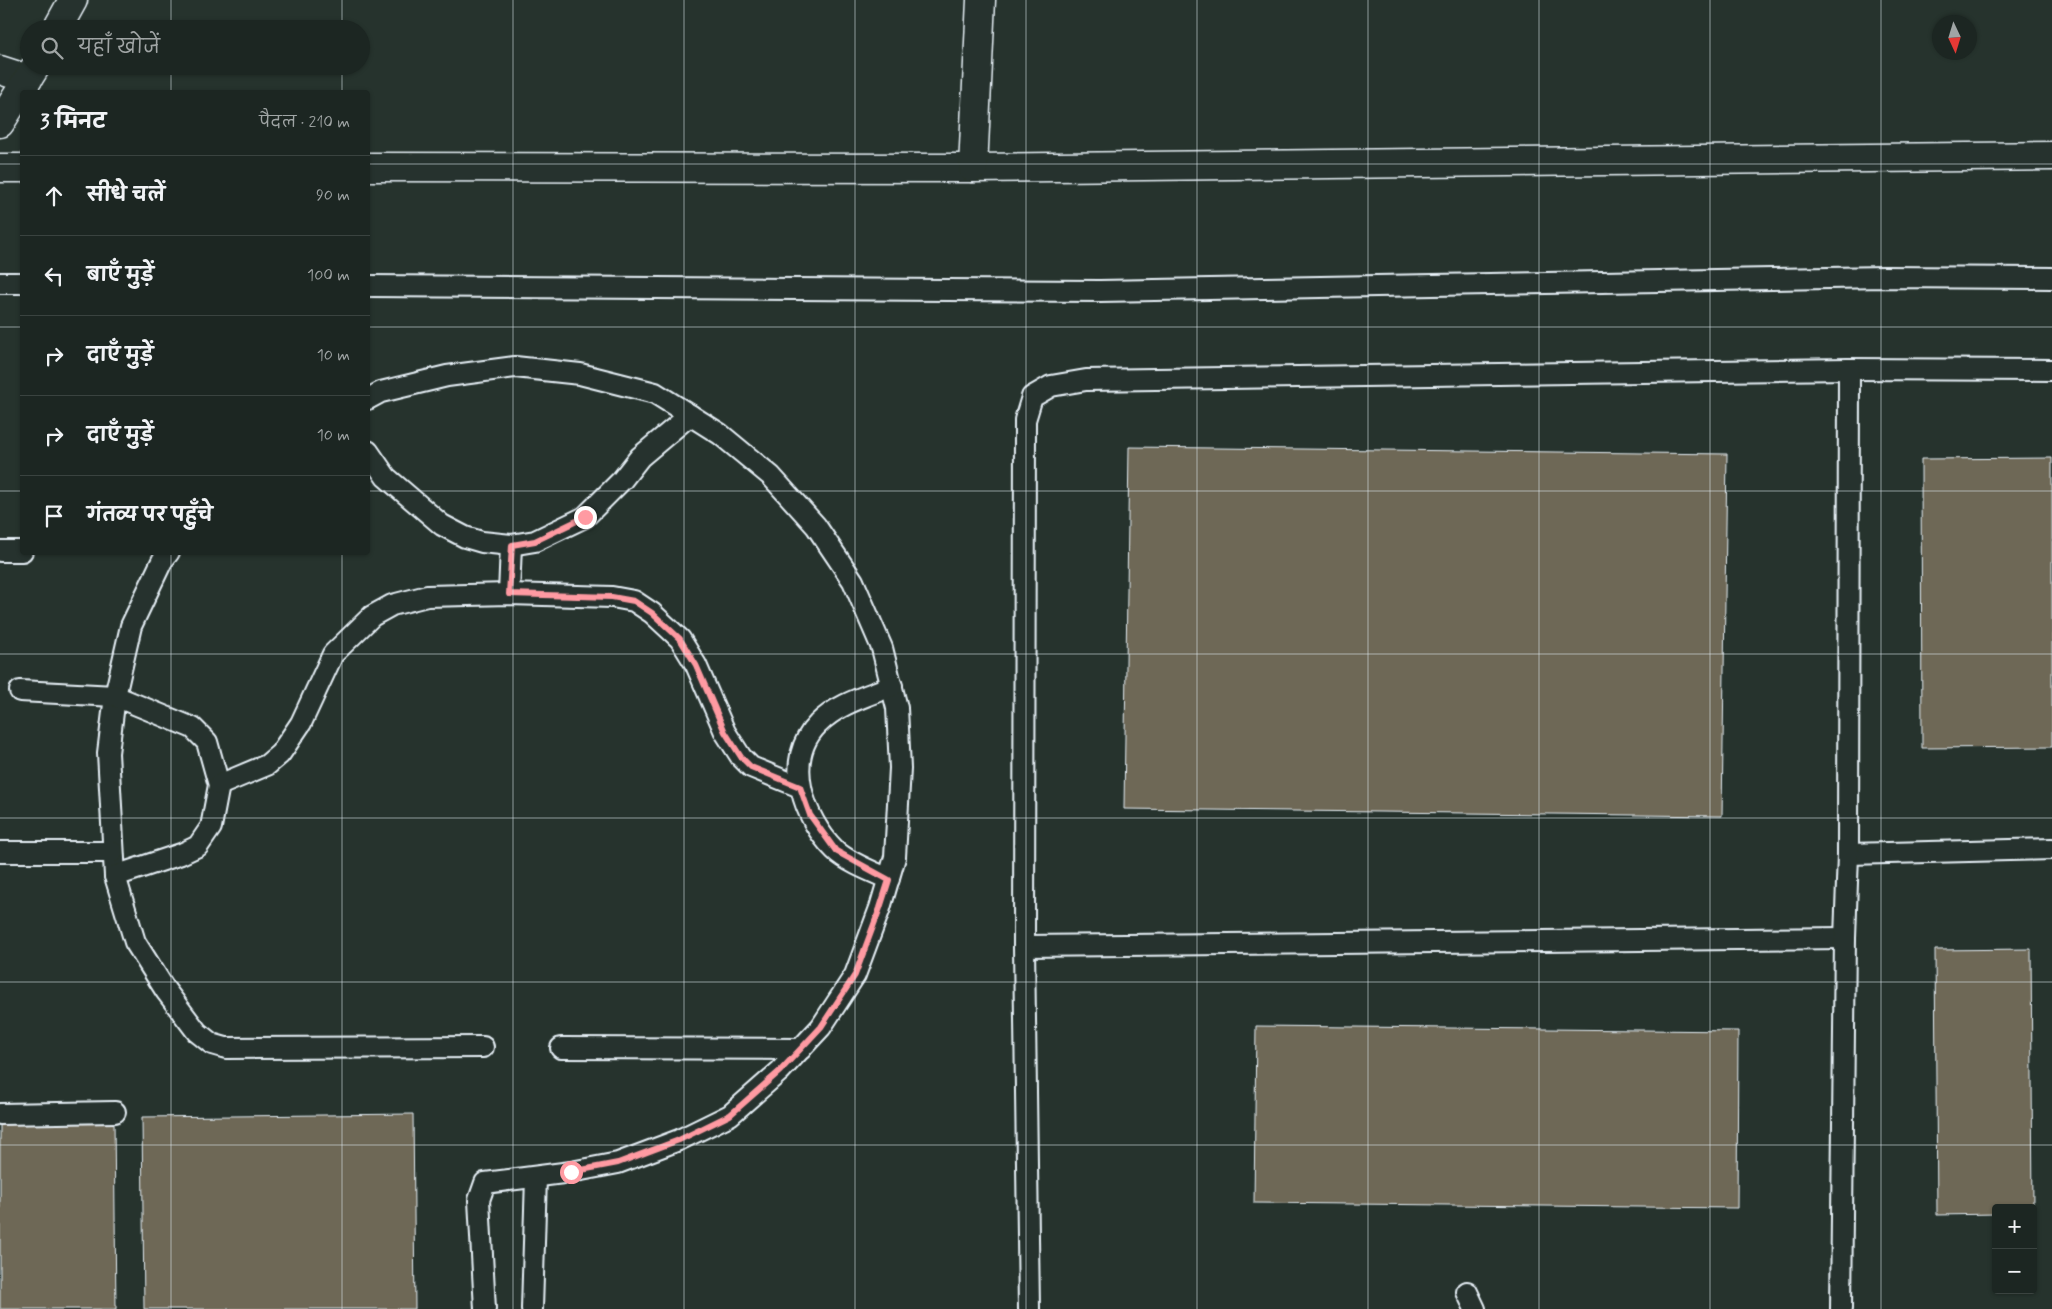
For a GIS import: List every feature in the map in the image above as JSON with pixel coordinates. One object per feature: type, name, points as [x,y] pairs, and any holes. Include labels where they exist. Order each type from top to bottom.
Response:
[{"type":"street","points":[[62,20],[73,0]]},
{"type":"street","points":[[973,168],[981,0]]},
{"type":"street","points":[[0,70],[20,72]]},
{"type":"street","points":[[21,90],[31,75]]},
{"type":"street","points":[[0,123],[20,92]]},
{"type":"street","points":[[370,167],[973,168],[2052,156]]},
{"type":"street","points":[[0,168],[20,168]]},
{"type":"lane","points":[[370,286],[1100,291],[1874,278],[2052,278]]},
{"type":"lane","points":[[0,283],[20,283]]},
{"type":"lane","points":[[370,398],[381,392],[447,376],[515,367],[580,374],[655,393],[720,434],[770,476],[816,526],[853,581],[882,648],[897,708],[900,768],[896,856],[880,908],[855,975],[821,1027],[780,1071],[730,1115],[688,1136],[618,1163],[571,1172],[485,1182],[480,1192],[485,1309]]},
{"type":"lane","points":[[1029,1309],[1024,946],[1025,420],[1032,397],[1051,386],[1086,380],[1849,369],[2052,370]]},
{"type":"lane","points":[[1841,1309],[1845,938],[1848,854],[1849,369]]},
{"type":"lane","points":[[370,454],[386,477],[442,525],[465,537],[482,542],[512,545],[535,541],[585,517],[622,480],[640,457],[690,415]]},
{"type":"lane","points":[[509,594],[512,545]]},
{"type":"lane","points":[[0,552],[20,551]]},
{"type":"lane","points":[[167,555],[131,626],[115,696],[108,753],[115,876],[135,942],[166,991],[196,1032],[212,1044],[226,1048],[483,1047]]},
{"type":"lane","points":[[219,785],[267,765],[280,754],[301,722],[334,654],[372,616],[392,605],[427,596],[509,594],[612,597],[634,601],[652,613],[680,639],[696,665],[725,732],[741,757],[751,767],[800,787]]},
{"type":"lane","points":[[889,880],[836,851],[810,815],[800,787],[800,759],[804,741],[818,724],[850,702],[892,686]]},
{"type":"lane","points":[[20,691],[115,696],[193,728],[207,742],[219,785],[211,827],[198,846],[181,854],[115,876]]},
{"type":"lane","points":[[1848,854],[2052,849]]},
{"type":"lane","points":[[0,852],[113,852]]},
{"type":"lane","points":[[1024,946],[1845,938]]},
{"type":"lane","points":[[561,1048],[800,1049]]},
{"type":"lane","points":[[0,1114],[115,1112]]},
{"type":"lane","points":[[532,1309],[536,1177]]},
{"type":"building","points":[[1129,447],[1727,454],[1722,816],[1124,809]]},
{"type":"building","points":[[2052,458],[2052,747],[1922,748],[1921,459]]},
{"type":"building","points":[[2031,949],[2033,1204],[1992,1204],[1992,1214],[1937,1215],[1935,950]]},
{"type":"building","points":[[1256,1026],[1738,1031],[1737,1208],[1254,1203]]},
{"type":"building","points":[[413,1114],[415,1309],[144,1309],[142,1117]]},
{"type":"building","points":[[114,1120],[116,1309],[0,1309],[0,1121]]},
{"type":"route","points":[[571,1172],[618,1163],[679,1140],[730,1115],[780,1071],[821,1027],[855,975],[889,880],[836,851],[810,815],[800,787],[751,767],[741,757],[725,732],[696,665],[680,639],[652,613],[634,601],[612,597],[509,594],[512,545],[535,541],[585,517]]}]
